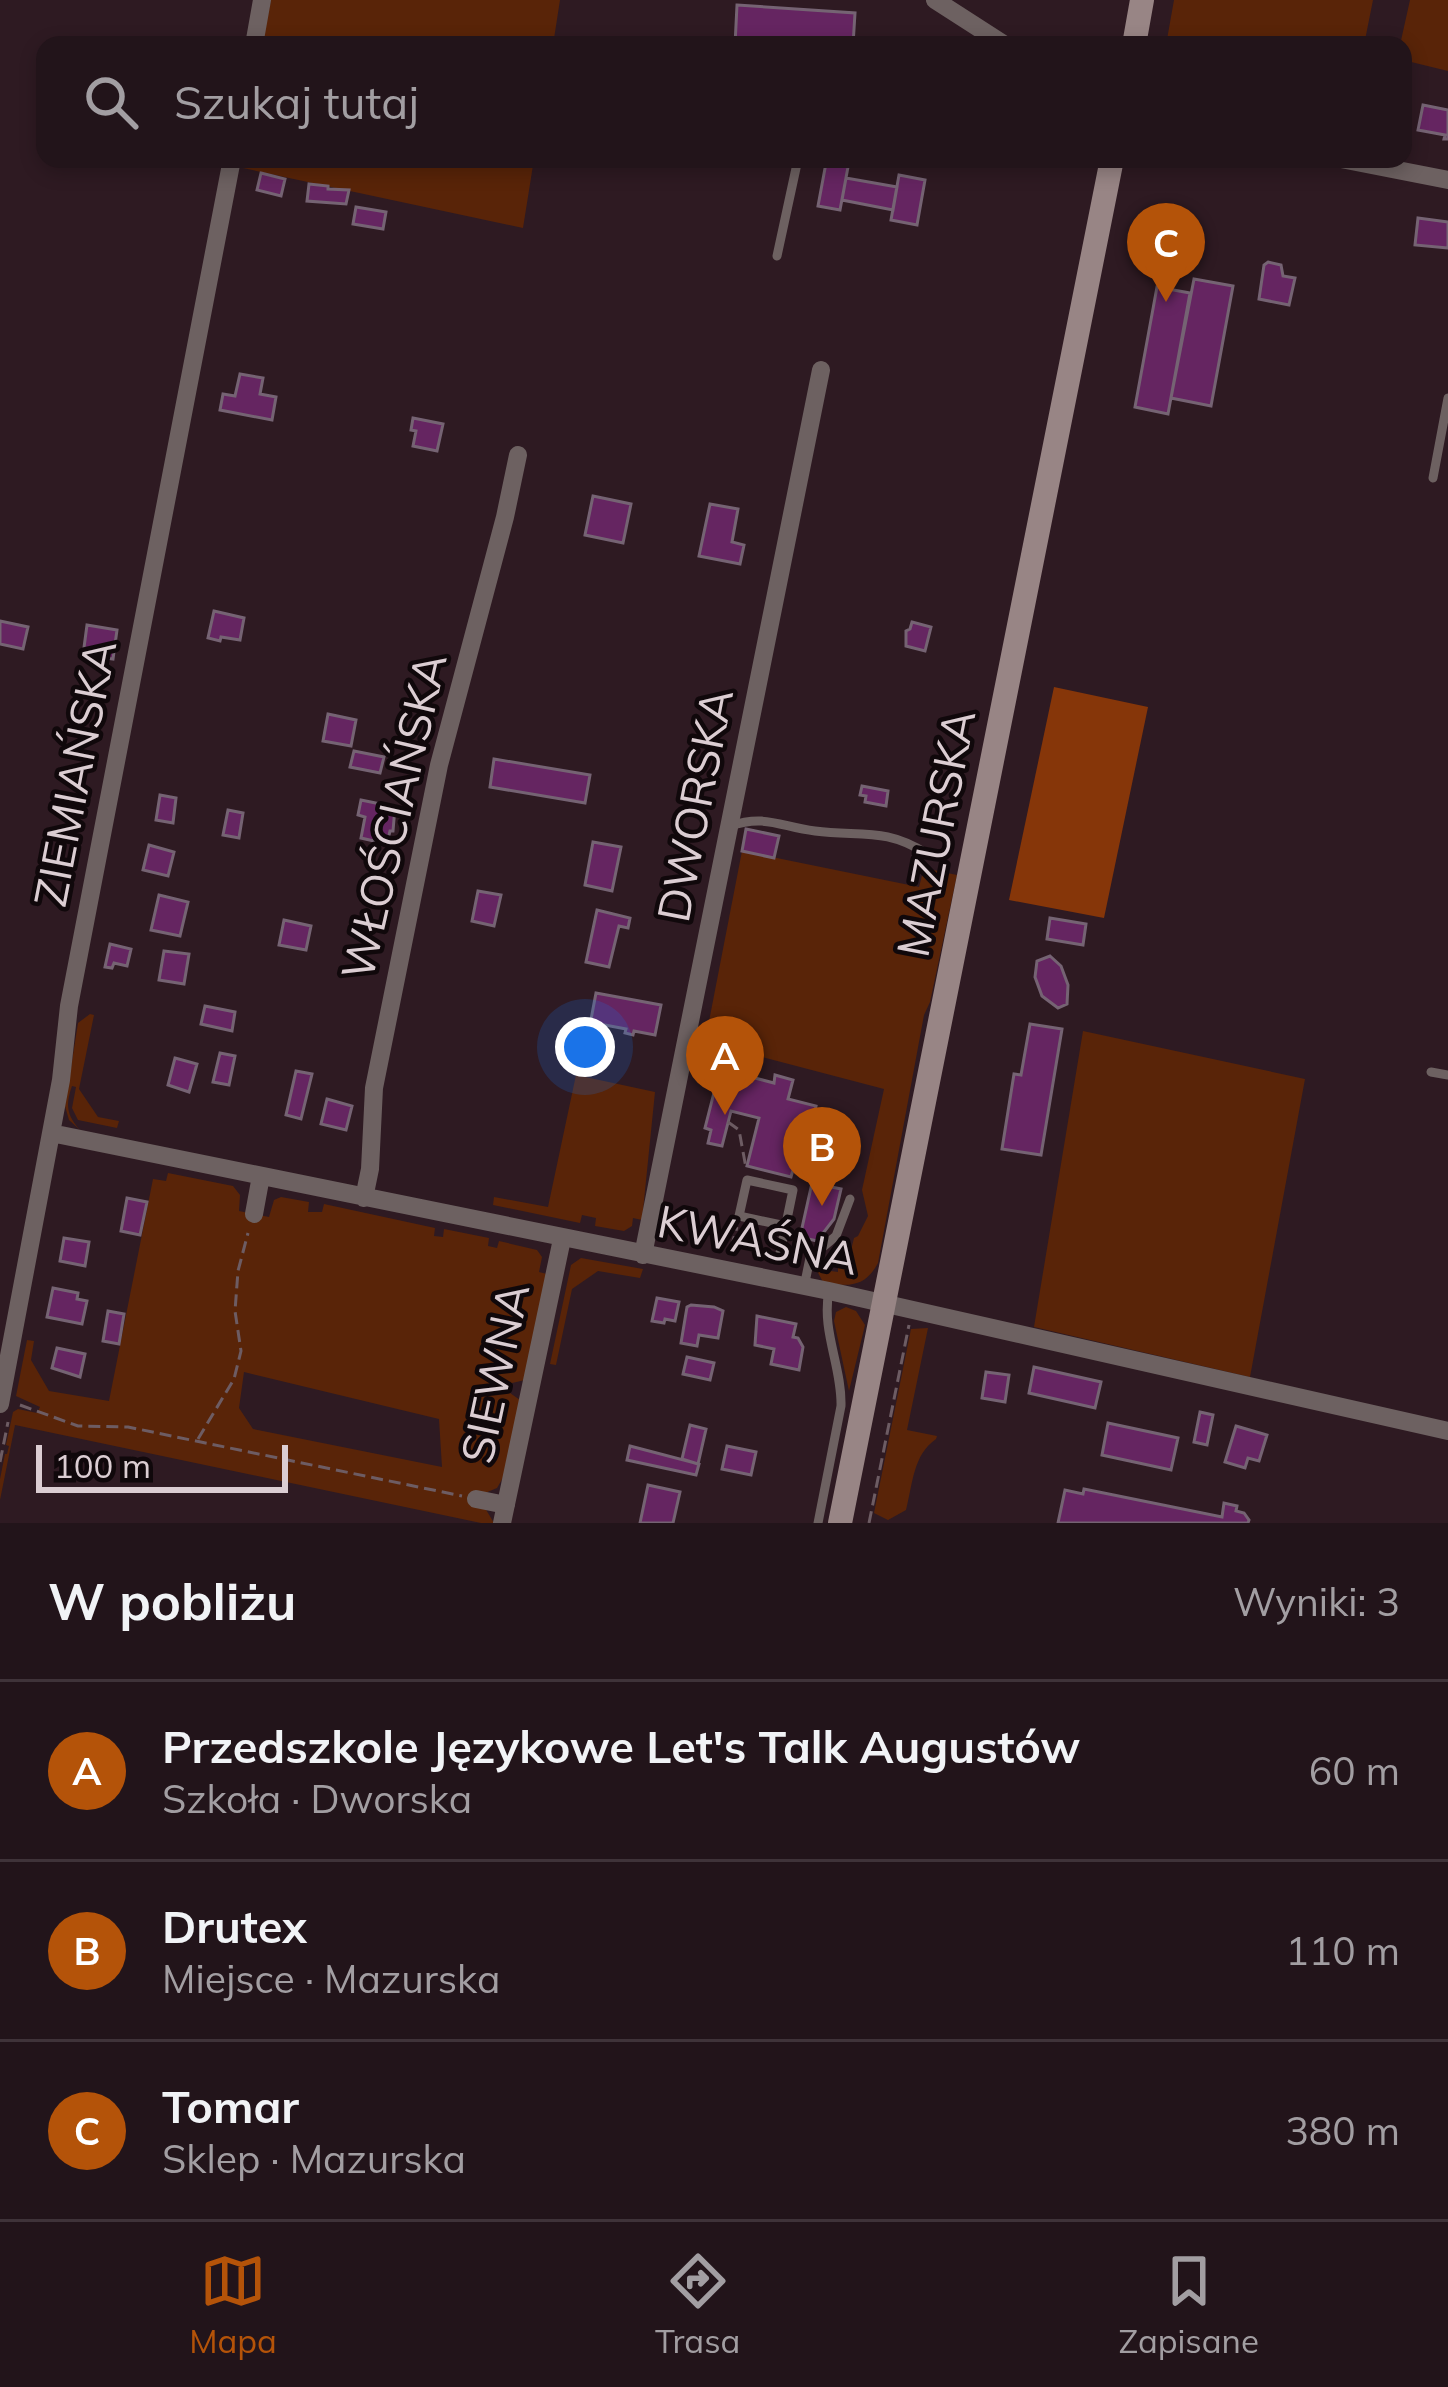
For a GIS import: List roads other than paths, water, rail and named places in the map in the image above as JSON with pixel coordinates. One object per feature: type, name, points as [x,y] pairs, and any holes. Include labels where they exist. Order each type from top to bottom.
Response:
[{"type":"main road","points":[[1136,36],[1142,0]]},
{"type":"main road","name":"MAZURSKA","points":[[840,1523],[1110,168]]},
{"type":"street","points":[[256,36],[262,0]]},
{"type":"street","points":[[935,0],[991,36]]},
{"type":"street","name":"ZIEMIAŃSKA","points":[[0,1402],[61,1080],[69,1006],[230,168]]},
{"type":"street","points":[[1387,168],[1448,180]]},
{"type":"street","name":"DWORSKA","points":[[643,1256],[821,370]]},
{"type":"street","name":"WŁOŚCIAŃSKA","points":[[364,1198],[374,1088],[439,765],[506,518],[518,455]]},
{"type":"street","name":"KWAŚNA","points":[[51,1133],[830,1292],[1448,1431]]},
{"type":"street","points":[[254,1214],[261,1176]]},
{"type":"street","name":"SIEWNA","points":[[504,1514],[562,1239]]},
{"type":"street","points":[[476,1498],[504,1514]]},
{"type":"lane","points":[[777,256],[796,168]]},
{"type":"lane","points":[[1433,478],[1448,398]]},
{"type":"lane","points":[[730,826],[773,820],[817,832],[879,834],[909,842],[927,854]]},
{"type":"lane","points":[[1432,1072],[1448,1075]]},
{"type":"lane","points":[[778,1258],[786,1226],[794,1190],[747,1180],[739,1216],[786,1226]]},
{"type":"lane","points":[[804,1287],[810,1258],[836,1236],[850,1198]]},
{"type":"lane","points":[[818,1523],[842,1388],[825,1312],[830,1292]]},
{"type":"place","name":"Tomar","points":[[1166,302]]},
{"type":"place","name":"Przedszkole Językowe Let's Talk Augustów","points":[[725,1115]]},
{"type":"place","name":"Drutex","points":[[822,1206]]}]
